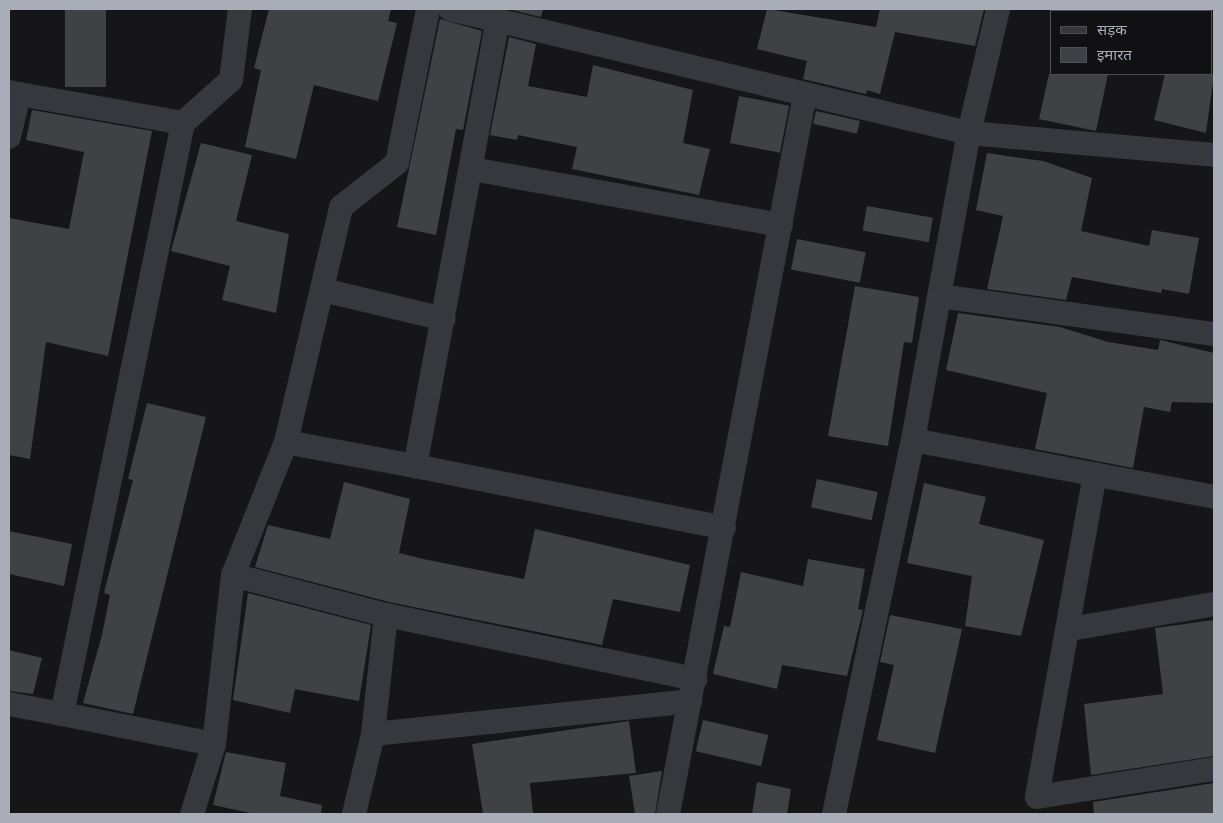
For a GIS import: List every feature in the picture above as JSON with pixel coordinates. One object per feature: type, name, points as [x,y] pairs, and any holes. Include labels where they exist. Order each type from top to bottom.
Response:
[{"type":"street","points":[[62,714],[183,123],[231,80],[240,9]]},
{"type":"street","points":[[192,814],[214,744],[233,576],[286,442],[341,207],[397,163],[428,9]]},
{"type":"street","points":[[450,9],[969,133],[1214,156]]},
{"type":"street","points":[[834,814],[912,440],[969,133],[998,9]]},
{"type":"street","points":[[415,466],[472,169],[498,19]]},
{"type":"street","points":[[9,136],[14,93],[183,123]]},
{"type":"street","points":[[668,814],[806,94]]},
{"type":"street","points":[[472,169],[781,225]]},
{"type":"street","points":[[323,290],[444,319]]},
{"type":"street","points":[[940,296],[1214,334]]},
{"type":"street","points":[[912,440],[1214,497]]},
{"type":"street","points":[[286,442],[724,528]]},
{"type":"street","points":[[1095,474],[1070,629],[1035,806],[1214,769]]},
{"type":"street","points":[[233,576],[693,690]]},
{"type":"street","points":[[1070,629],[1214,604]]},
{"type":"street","points":[[354,814],[373,734],[386,615]]},
{"type":"street","points":[[373,734],[693,690]]},
{"type":"street","points":[[9,704],[214,744]]},
{"type":"building","points":[[65,9],[106,9],[106,87],[65,87]]},
{"type":"building","points":[[269,9],[391,9],[388,21],[397,23],[378,101],[314,85],[296,159],[245,147],[261,70],[254,68]]},
{"type":"building","points":[[508,9],[543,9],[541,17]]},
{"type":"building","points":[[767,9],[876,27],[880,9],[984,9],[975,46],[895,32],[880,94],[867,90],[866,94],[803,79],[807,61],[757,49]]},
{"type":"building","points":[[440,19],[482,31],[463,130],[456,129],[436,235],[397,227]]},
{"type":"building","points":[[509,37],[536,44],[528,86],[587,97],[593,65],[693,90],[683,143],[710,149],[699,195],[572,169],[577,147],[518,135],[517,140],[490,135]]},
{"type":"building","points":[[1049,74],[1108,75],[1096,131],[1039,119]]},
{"type":"building","points":[[1214,74],[1206,133],[1154,120],[1165,75]]},
{"type":"building","points":[[739,96],[789,106],[780,153],[730,143]]},
{"type":"building","points":[[32,110],[152,131],[108,356],[46,342],[30,459],[9,455],[9,218],[69,229],[84,152],[26,140]]},
{"type":"building","points":[[816,111],[860,121],[857,134],[813,124]]},
{"type":"building","points":[[201,143],[252,155],[236,221],[289,234],[276,313],[222,300],[230,266],[171,251]]},
{"type":"building","points":[[987,153],[1043,161],[1092,178],[1081,231],[1149,246],[1152,230],[1199,238],[1189,294],[1162,289],[1161,293],[1072,277],[1066,300],[987,289],[1003,216],[976,210]]},
{"type":"building","points":[[867,206],[933,218],[929,242],[863,231]]},
{"type":"building","points":[[797,239],[866,252],[860,283],[791,269]]},
{"type":"building","points":[[855,286],[919,297],[912,343],[904,342],[888,446],[828,436]]},
{"type":"building","points":[[958,313],[1060,327],[1108,342],[1158,350],[1160,340],[1214,353],[1214,403],[1172,402],[1170,412],[1144,407],[1133,468],[1035,449],[1047,393],[946,370]]},
{"type":"building","points":[[147,403],[206,417],[133,714],[83,703],[102,635],[110,595],[104,593],[133,480],[128,479]]},
{"type":"building","points":[[817,479],[878,492],[872,520],[811,507]]},
{"type":"building","points":[[344,482],[410,499],[399,553],[423,559],[524,579],[535,529],[690,565],[680,612],[613,599],[602,645],[389,602],[255,567],[268,525],[330,539]]},
{"type":"building","points":[[924,483],[986,497],[979,524],[1044,540],[1021,636],[965,626],[972,576],[907,563]]},
{"type":"building","points":[[9,531],[72,544],[64,586],[9,574]]},
{"type":"building","points":[[808,559],[865,569],[858,609],[863,610],[847,676],[782,665],[777,689],[713,674],[724,626],[730,627],[741,572],[803,586]]},
{"type":"building","points":[[248,593],[371,625],[359,701],[295,689],[290,713],[233,700]]},
{"type":"building","points":[[890,615],[962,629],[935,753],[877,740],[894,665],[880,662]]},
{"type":"building","points":[[1214,620],[1214,756],[1091,775],[1084,704],[1163,694],[1155,628]]},
{"type":"building","points":[[9,650],[42,658],[33,694],[9,691]]},
{"type":"building","points":[[703,720],[768,735],[761,766],[696,751]]},
{"type":"building","points":[[629,721],[636,773],[530,783],[533,814],[483,814],[472,744]]},
{"type":"building","points":[[226,752],[286,763],[280,796],[322,805],[321,814],[255,814],[213,805]]},
{"type":"building","points":[[662,771],[655,814],[635,814],[629,776]]},
{"type":"building","points":[[757,782],[791,789],[787,814],[752,814]]},
{"type":"building","points":[[1214,783],[1214,814],[1094,814],[1093,802]]}]
